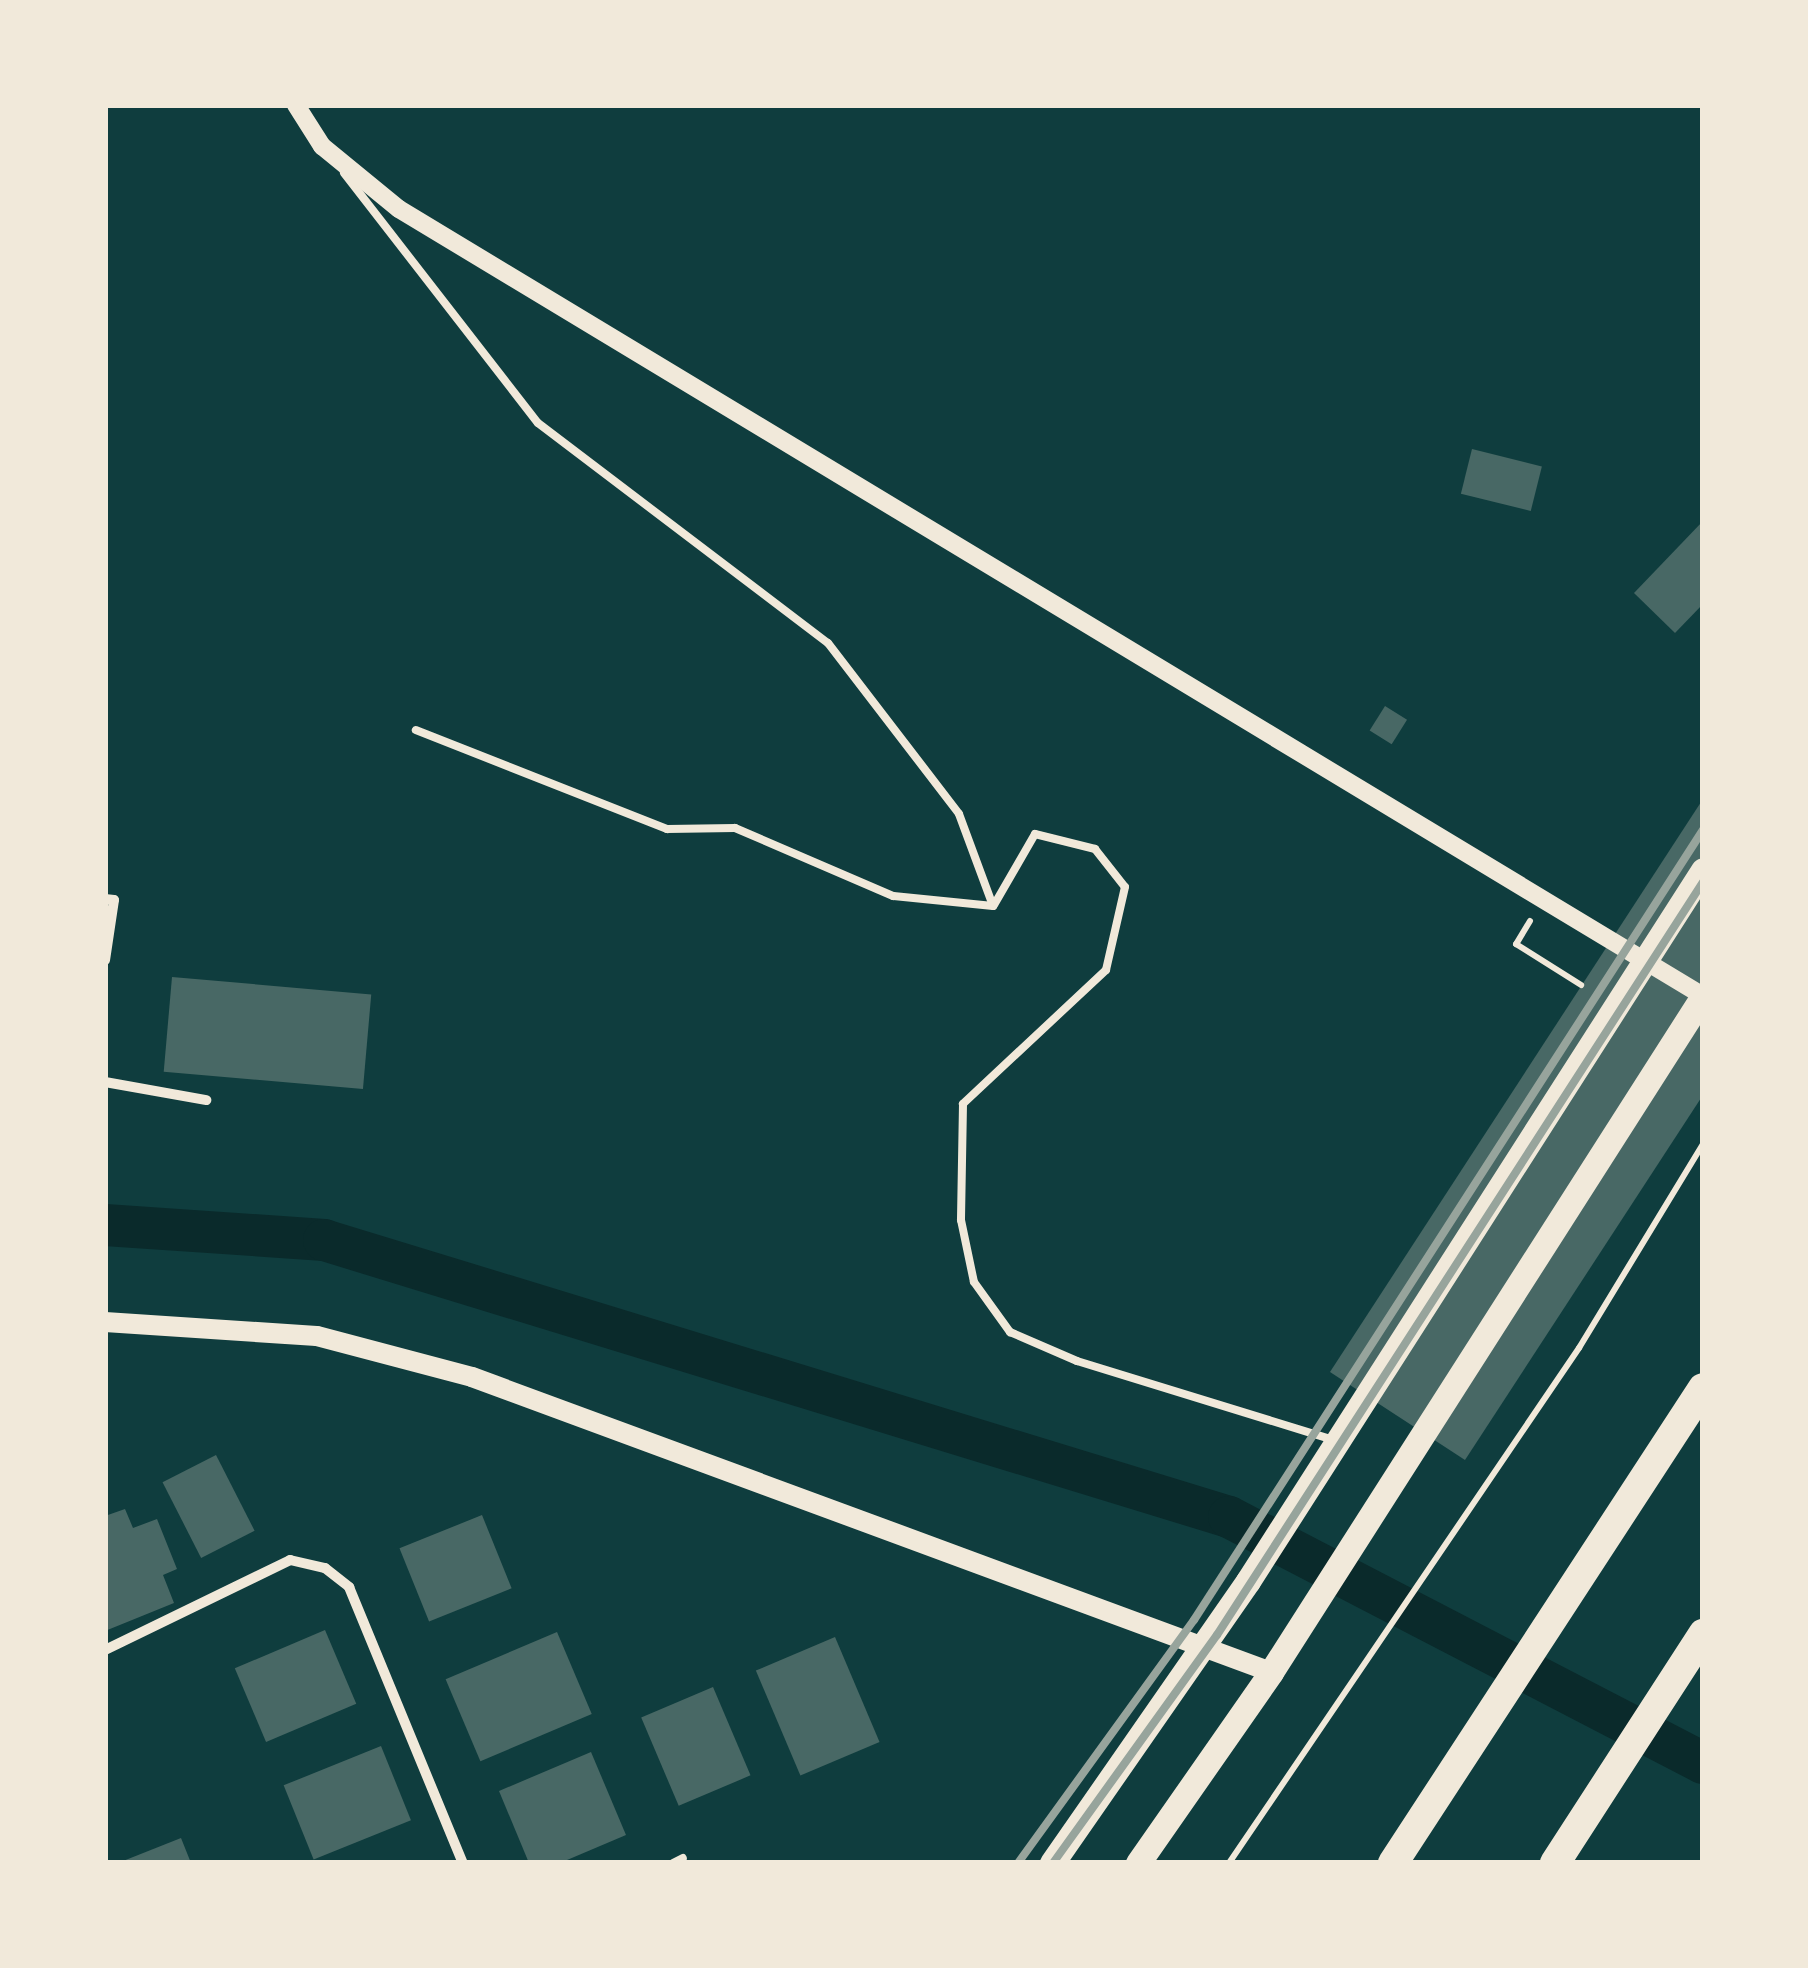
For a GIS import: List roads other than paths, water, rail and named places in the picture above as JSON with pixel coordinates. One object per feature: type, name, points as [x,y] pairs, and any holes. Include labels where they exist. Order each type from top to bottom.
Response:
[{"type":"highway","points":[[1393,1863],[1703,1388]]},
{"type":"highway","points":[[1555,1863],[1701,1636]]},
{"type":"main road","points":[[1052,1863],[1248,1581],[1703,870]]},
{"type":"main road","points":[[1138,1863],[1271,1672],[1703,996]]},
{"type":"main road","points":[[105,1322],[318,1336],[472,1377],[1271,1672]]},
{"type":"street","points":[[296,105],[322,146],[399,209],[1644,964],[1703,996]]},
{"type":"street","points":[[105,899],[114,900],[105,960]]},
{"type":"street","points":[[105,1082],[206,1100]]},
{"type":"street","points":[[105,1650],[290,1560],[325,1568],[348,1587],[463,1863]]},
{"type":"lane","points":[[322,146],[538,423],[828,643],[959,814],[993,906]]},
{"type":"lane","points":[[416,730],[667,829],[735,828],[893,896],[993,906]]},
{"type":"lane","points":[[993,906],[1035,834],[1095,849],[1125,887],[1106,970],[963,1104],[962,1220],[974,1282],[1010,1332],[1077,1361],[1332,1450]]},
{"type":"lane","points":[[673,1863],[683,1858]]},
{"type":"waterway","points":[[105,1225],[324,1240],[1229,1517],[1703,1763]]},
{"type":"railway","points":[[1018,1863],[1194,1620],[1703,830]]},
{"type":"railway","points":[[1053,1863],[1217,1635],[1703,882]]}]
